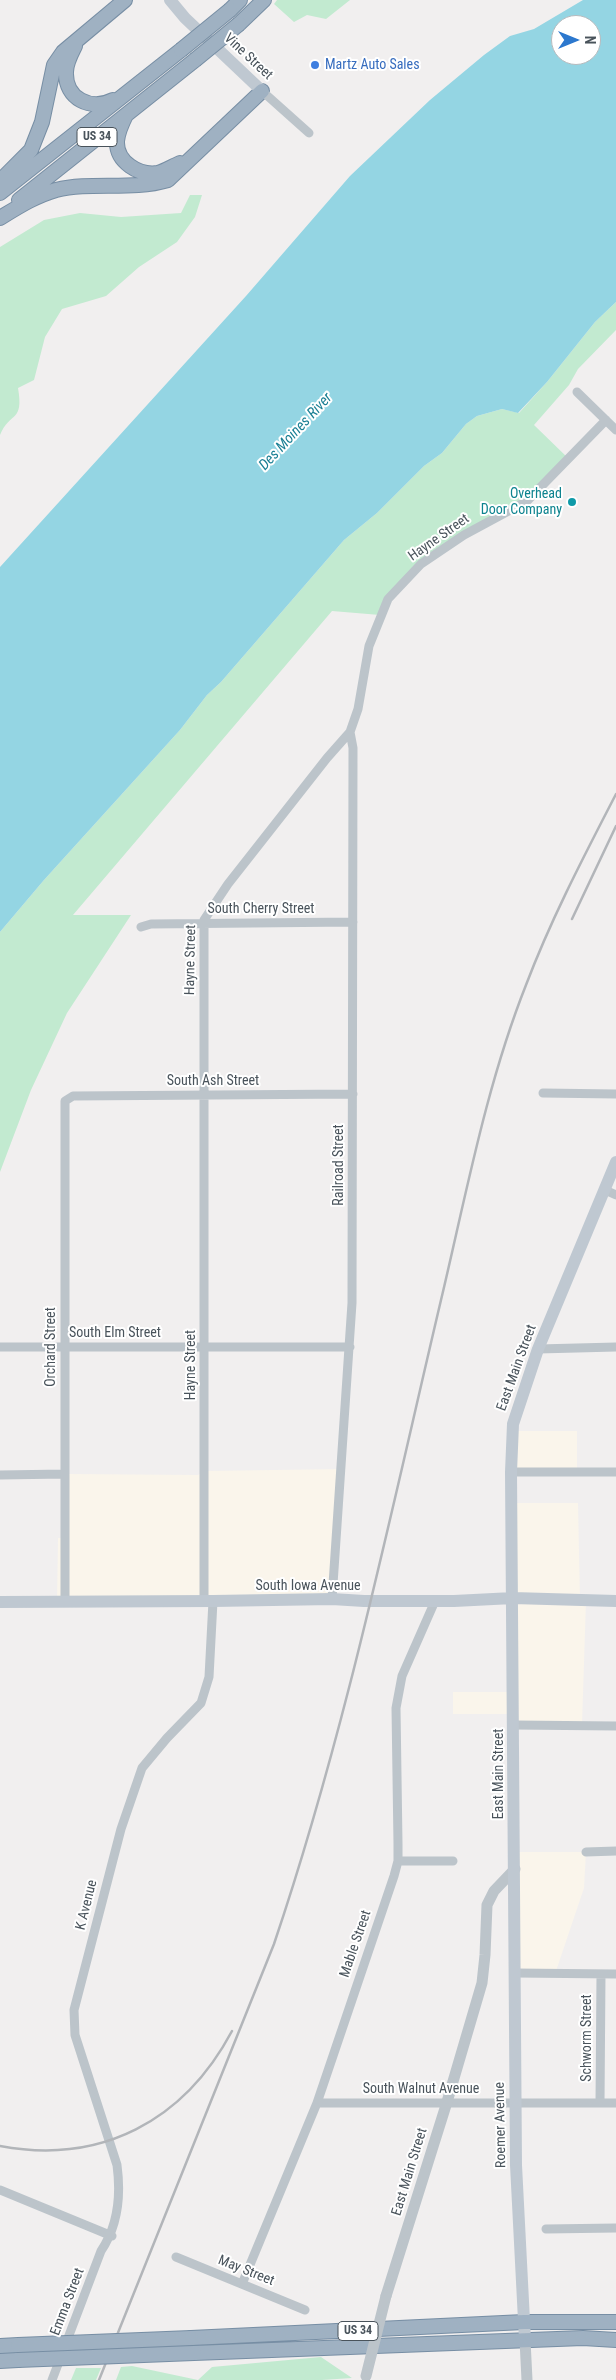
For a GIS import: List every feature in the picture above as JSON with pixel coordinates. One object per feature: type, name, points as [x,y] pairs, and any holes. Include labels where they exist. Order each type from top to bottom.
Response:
[{"type":"highway","points":[[0,181],[31,150],[42,122],[54,65],[63,52],[78,38],[125,0]]},
{"type":"highway","name":"US 34","points":[[0,214],[129,110],[195,60],[239,24],[264,0]]},
{"type":"highway","name":"US 34","points":[[0,193],[235,5]]},
{"type":"highway","points":[[78,38],[67,64],[66,74],[68,85],[76,98],[93,105],[105,104],[123,95]]},
{"type":"highway","points":[[0,218],[30,200],[55,190],[74,187],[154,184],[168,180],[262,91]]},
{"type":"highway","points":[[129,110],[119,130],[118,152],[136,170],[158,173],[190,158]]},
{"type":"highway","name":"US 34","points":[[0,2346],[524,2322],[616,2322]]},
{"type":"highway","name":"US 34","points":[[0,2361],[583,2338],[616,2340]]},
{"type":"main road","name":"Vine Street","points":[[170,0],[185,18],[262,91]]},
{"type":"main road","name":"East Main Street","points":[[514,1869],[511,1472],[513,1424],[538,1349],[610,1192],[616,1162]]},
{"type":"main road","name":"South Iowa Avenue","points":[[0,1602],[332,1599],[435,1601],[513,1598],[616,1601]]},
{"type":"main road","name":"Roemer Avenue","points":[[514,1869],[516,2165],[525,2340]]},
{"type":"street","name":"Vine Street","points":[[262,91],[309,133]]},
{"type":"street","points":[[577,392],[616,430]]},
{"type":"street","name":"Hayne Street","points":[[209,1601],[205,1347],[204,923],[228,884],[327,758],[350,732],[358,709],[370,646],[388,598],[421,564],[464,535],[527,501],[606,420]]},
{"type":"street","name":"Railroad Street","points":[[332,1599],[352,1296],[353,748],[350,732]]},
{"type":"street","name":"South Cherry Street","points":[[141,927],[151,924],[353,922]]},
{"type":"street","points":[[544,1093],[616,1094]]},
{"type":"street","name":"South Ash Street","points":[[73,1096],[353,1094]]},
{"type":"street","name":"Orchard Street","points":[[65,1602],[65,1101],[73,1096]]},
{"type":"street","name":"South Elm Street","points":[[0,1347],[350,1347]]},
{"type":"street","points":[[538,1349],[616,1347]]},
{"type":"street","points":[[511,1472],[616,1472]]},
{"type":"street","points":[[0,1475],[65,1474]]},
{"type":"street","name":"K Avenue","points":[[112,2236],[119,2184],[117,2165],[75,2035],[74,2010],[121,1829],[142,1768],[167,1738],[201,1704],[209,1677],[209,1601]]},
{"type":"street","name":"Mable Street","points":[[242,2284],[317,2103],[398,1861],[396,1708],[402,1676],[435,1601]]},
{"type":"street","points":[[514,1725],[616,1726]]},
{"type":"street","points":[[586,1852],[616,1851]]},
{"type":"street","points":[[398,1861],[454,1861]]},
{"type":"street","name":"East Main Street","points":[[365,2378],[386,2296],[482,1983],[487,1905],[494,1891],[514,1869]]},
{"type":"street","points":[[515,1973],[616,1974]]},
{"type":"street","name":"Schworm Street","points":[[600,2102],[601,1974]]},
{"type":"street","name":"South Walnut Avenue","points":[[317,2103],[616,2102]]},
{"type":"street","points":[[0,2190],[112,2236]]},
{"type":"street","points":[[546,2229],[616,2228]]},
{"type":"street","name":"Emma Street","points":[[52,2380],[102,2251],[112,2236]]},
{"type":"street","name":"May Street","points":[[176,2257],[305,2310]]},
{"type":"street","name":"Roemer Avenue","points":[[525,2340],[527,2380]]},
{"type":"shaded area","points":[[513,1431],[577,1431],[577,1473],[511,1472]]},
{"type":"shaded area","points":[[342,1469],[332,1599],[57,1602],[58,1538],[65,1538],[65,1474],[198,1475],[205,1471]]},
{"type":"shaded area","points":[[511,1503],[578,1503],[580,1601],[586,1601],[582,1725],[514,1725],[513,1714],[453,1714],[453,1692],[513,1692]]},
{"type":"shaded area","points":[[514,1852],[586,1852],[584,1888],[555,1974],[515,1973]]},
{"type":"green space","points":[[277,0],[350,0],[326,19],[307,15],[294,22],[274,4]]},
{"type":"green space","points":[[190,195],[202,195],[195,217],[177,242],[139,267],[106,296],[62,309],[45,337],[34,380],[18,388],[18,412],[8,422],[0,435],[0,247],[44,220],[80,213],[121,217],[181,213]]},
{"type":"green space","points":[[616,302],[616,330],[578,369],[569,385],[534,425],[569,459],[527,501],[421,564],[380,615],[332,611],[73,915],[131,915],[67,1013],[31,1090],[0,1172],[0,932],[44,880],[180,730],[207,695],[221,682],[344,540],[377,513],[424,466],[442,453],[466,424],[477,416],[502,409],[519,413],[547,382],[595,322]]},
{"type":"green space","points":[[321,2357],[352,2378],[322,2380],[198,2380],[212,2367]]},
{"type":"green space","points":[[132,2366],[198,2380],[116,2380],[121,2367]]},
{"type":"green space","points":[[76,2368],[101,2368],[96,2380],[71,2380]]},
{"type":"water","name":"Des Moines River","points":[[583,0],[616,0],[616,302],[595,322],[547,382],[518,413],[502,409],[477,416],[466,424],[442,453],[424,466],[377,513],[344,540],[221,682],[207,695],[180,730],[44,880],[0,932],[0,567],[246,296],[350,176],[430,100],[510,36],[534,29],[551,19],[551,65],[601,65],[601,15],[558,15]]},
{"type":"railway","points":[[99,2380],[274,1944],[323,1785],[345,1705],[478,1141],[499,1062],[526,985],[546,936],[616,794]]},
{"type":"railway","points":[[572,919],[616,826]]},
{"type":"railway","points":[[0,2146],[37,2150],[72,2149],[105,2142],[136,2129],[164,2112],[190,2090],[212,2063],[232,2031]]},
{"type":"place","name":"Martz Auto Sales","points":[[315,65]]},
{"type":"place","name":"Overhead Door Company","points":[[572,502]]}]
